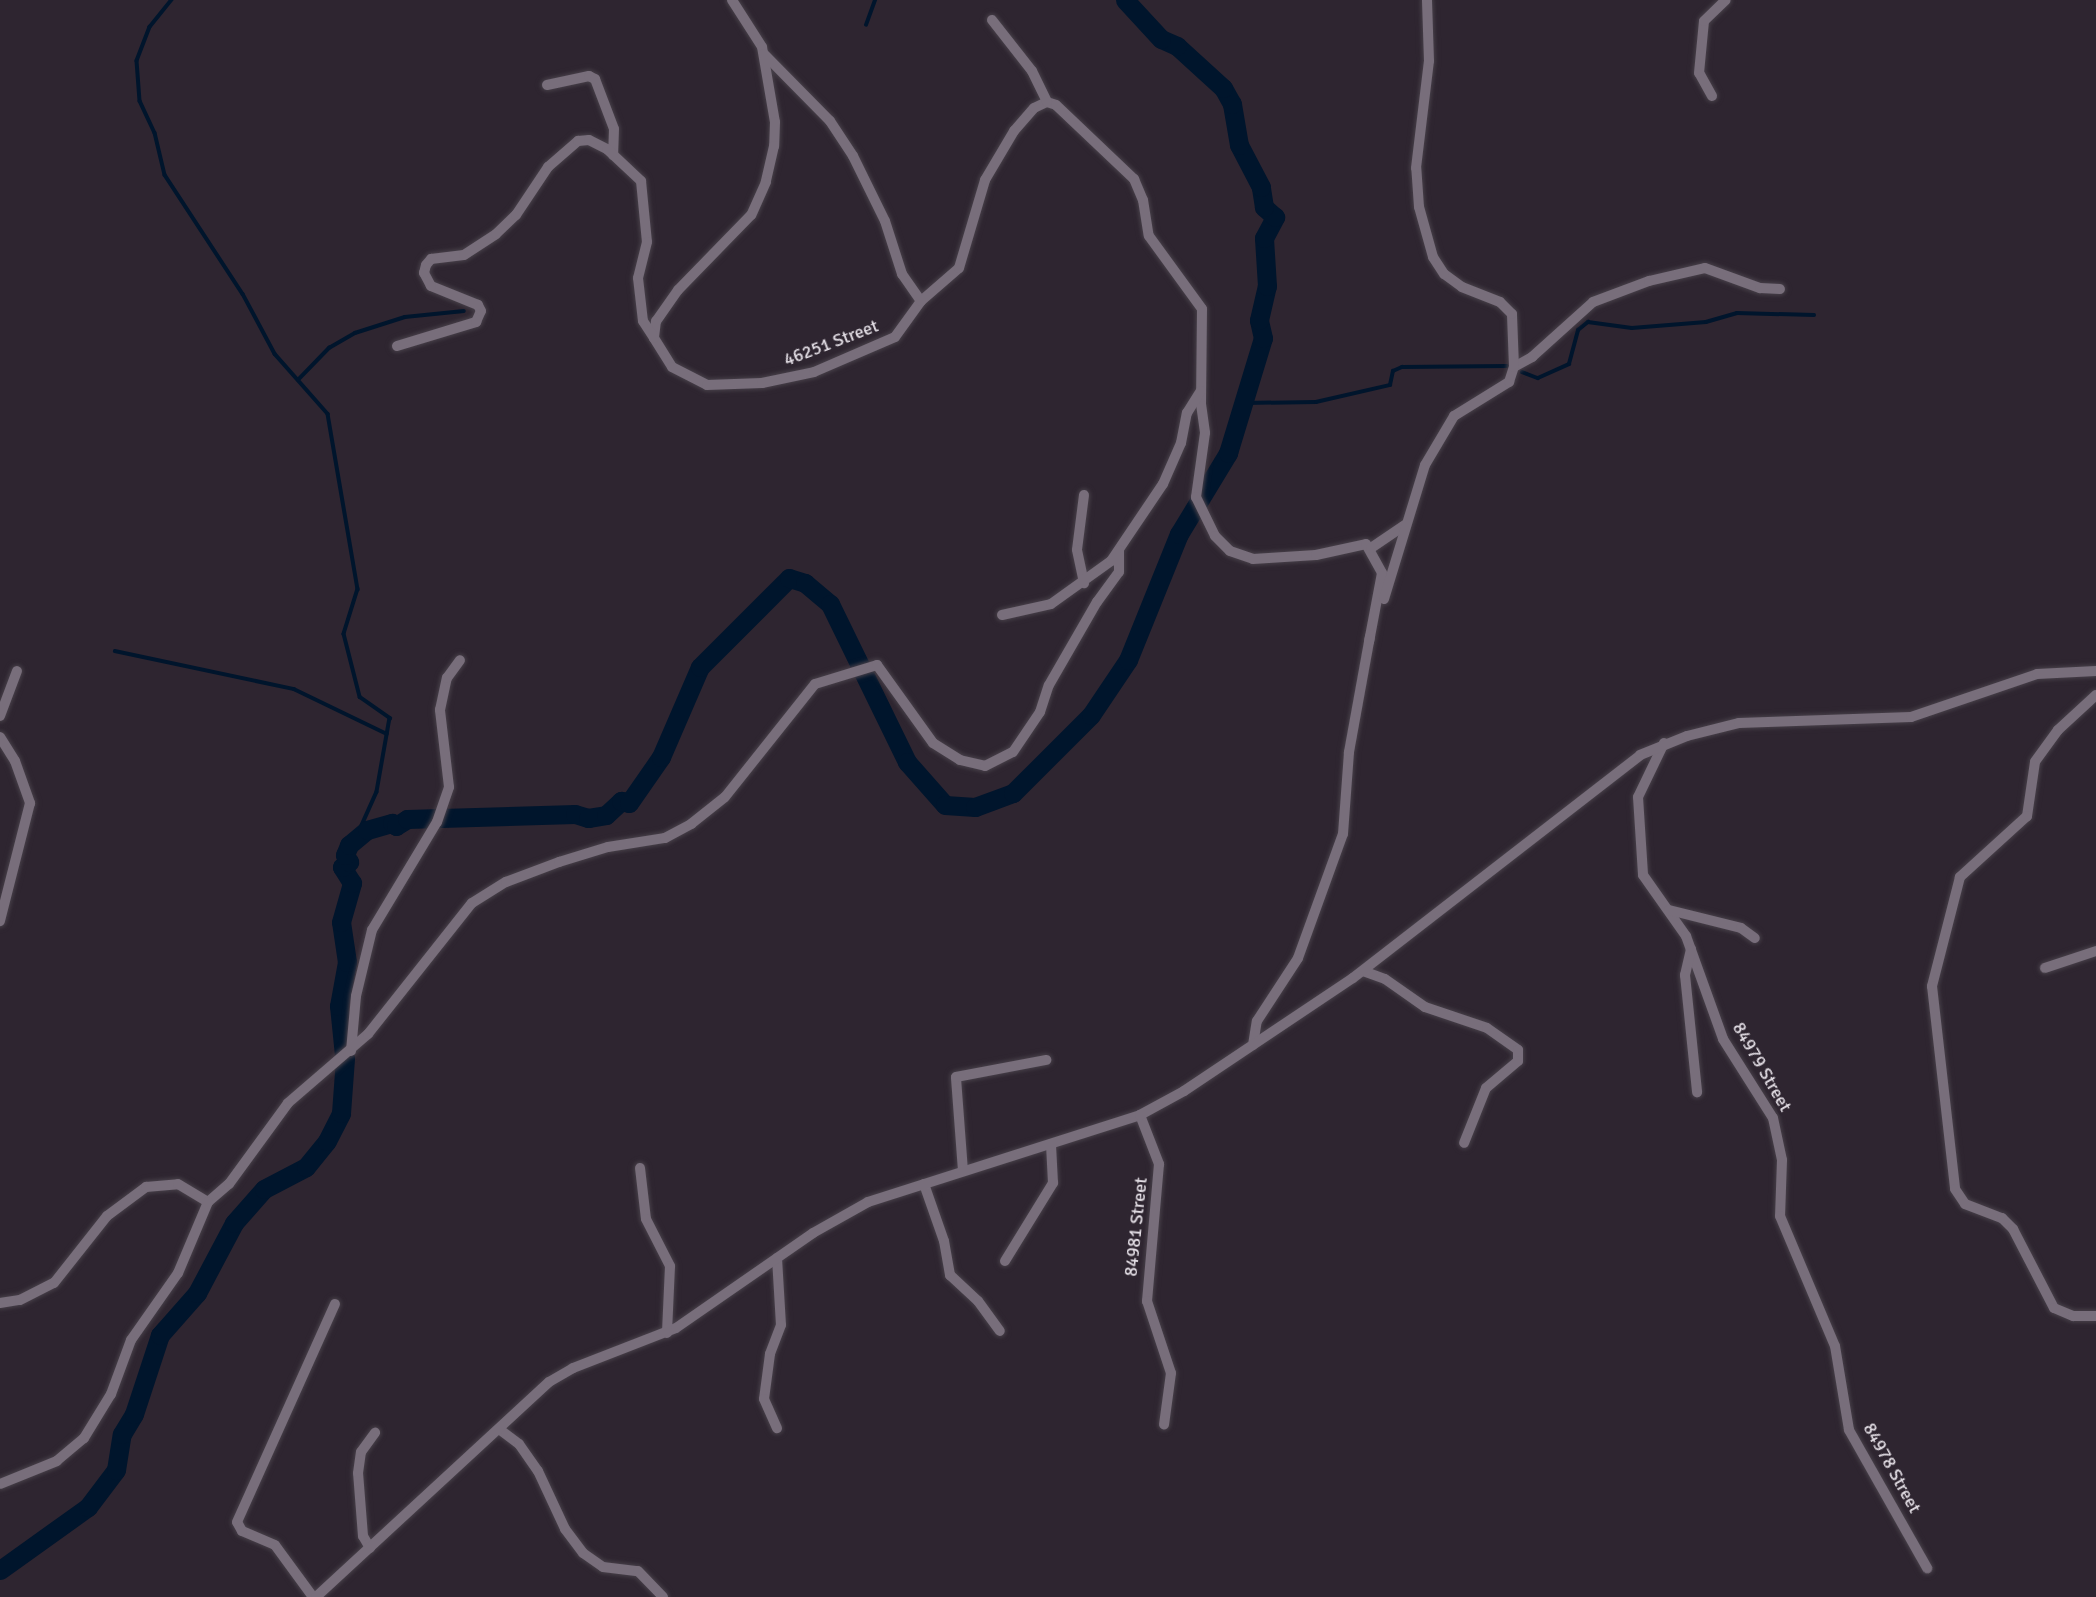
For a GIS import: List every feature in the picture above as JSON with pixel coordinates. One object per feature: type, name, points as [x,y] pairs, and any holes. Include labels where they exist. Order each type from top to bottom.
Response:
[{"type":"street","points":[[732,0],[762,52],[830,121],[853,156],[881,211],[902,274],[922,301]]},
{"type":"street","points":[[1369,642],[1424,465],[1448,425],[1462,409],[1510,382],[1514,367],[1512,314],[1500,302],[1462,287],[1439,269],[1419,207],[1416,169],[1429,61],[1427,0]]},
{"type":"street","points":[[1712,96],[1699,73],[1704,21],[1726,0]]},
{"type":"street","points":[[992,20],[1032,71],[1047,102],[1080,125],[1140,190],[1149,236],[1202,309],[1201,391],[1205,453],[1198,501],[1214,536],[1242,557],[1293,558],[1357,544],[1371,548]]},
{"type":"street","points":[[654,338],[656,321],[671,298],[737,232],[758,202],[769,167],[775,122],[762,52]]},
{"type":"street","points":[[547,85],[589,76],[595,79],[614,130],[613,155]]},
{"type":"street","name":"46251 Street","points":[[397,346],[466,328],[480,317],[478,305],[431,286],[424,273],[431,259],[464,255],[496,234],[516,215],[548,167],[578,141],[597,143],[641,181],[647,242],[638,278],[643,321],[666,361],[689,379],[707,385],[762,383],[805,375],[879,346],[901,332],[922,301],[959,268],[985,180],[1021,122],[1047,102]]},
{"type":"street","points":[[1514,367],[1532,357],[1594,302],[1648,282],[1705,268],[1760,288],[1780,289]]},
{"type":"street","points":[[1002,615],[1052,604],[1084,583],[1119,550],[1163,484],[1181,443],[1187,413],[1201,391]]},
{"type":"street","points":[[1084,495],[1077,550],[1084,583]]},
{"type":"street","points":[[1371,548],[1405,525]]},
{"type":"street","points":[[1253,1045],[1257,1021],[1298,958],[1343,835],[1349,752],[1382,573],[1371,548]]},
{"type":"street","points":[[0,1484],[57,1461],[84,1438],[111,1394],[131,1340],[178,1273],[208,1202],[229,1184],[289,1103],[351,1051],[472,903],[506,883],[559,862],[608,847],[665,838],[691,824],[725,797],[815,684],[863,668],[877,665],[933,743],[960,760],[985,766],[1013,752],[1040,712],[1049,685],[1119,572],[1119,550]]},
{"type":"street","points":[[351,1051],[356,996],[372,930],[438,819],[449,787],[440,710],[447,678],[460,660]]},
{"type":"street","points":[[0,716],[18,671]]},
{"type":"street","points":[[335,1304],[237,1522],[242,1531],[262,1537],[281,1551],[314,1597],[550,1382],[573,1368],[667,1333],[708,1310],[777,1258],[842,1215],[924,1184],[1140,1115],[1253,1045],[1363,971],[1579,800],[1664,743],[1708,730],[1769,720],[1911,717],[2038,674],[2096,671]]},
{"type":"street","points":[[2096,695],[2058,730],[2035,762],[2027,816],[1976,858],[1956,885],[1951,926],[1932,986],[1941,1077],[1960,1197],[1973,1209],[2001,1218],[2013,1229],[2054,1308],[2073,1316],[2096,1316]]},
{"type":"street","points":[[0,737],[20,772],[30,803],[0,921]]},
{"type":"street","name":"84979 Street","points":[[1664,743],[1638,797],[1636,811],[1643,875],[1669,910],[1690,949],[1723,1039],[1773,1118],[1782,1160],[1780,1216],[1824,1316],[1840,1380]]},
{"type":"street","points":[[1669,910],[1741,928],[1755,938]]},
{"type":"street","points":[[1690,949],[1685,975],[1697,1092]]},
{"type":"street","points":[[2045,968],[2096,951]]},
{"type":"street","points":[[1363,971],[1385,979],[1425,1007],[1487,1028],[1518,1050],[1518,1061],[1486,1088],[1464,1143]]},
{"type":"street","points":[[963,1171],[956,1077],[1046,1060]]},
{"type":"street","name":"84981 Street","points":[[1140,1115],[1159,1164],[1147,1301],[1171,1373],[1164,1425]]},
{"type":"street","points":[[1005,1261],[1053,1183],[1051,1144]]},
{"type":"street","points":[[640,1168],[646,1219],[670,1266],[667,1333]]},
{"type":"street","points":[[0,1303],[20,1300],[54,1283],[107,1216],[146,1187],[178,1184],[208,1202]]},
{"type":"street","points":[[924,1184],[944,1241],[950,1275],[988,1313],[1000,1331]]},
{"type":"street","points":[[777,1258],[781,1325],[770,1354],[764,1399],[777,1428]]},
{"type":"street","name":"84978 Street","points":[[1840,1380],[1849,1430],[1927,1568]]},
{"type":"street","points":[[499,1429],[519,1444],[538,1471],[583,1553],[603,1567],[638,1571],[663,1597]]},
{"type":"street","points":[[370,1548],[363,1536],[358,1473],[361,1452],[375,1433]]},
{"type":"waterway","points":[[172,0],[150,27],[137,61],[140,101],[155,133],[165,175],[243,294],[275,354],[328,414],[358,589],[344,634],[360,697],[390,718],[377,792],[356,839]]},
{"type":"waterway","points":[[866,25],[875,0]]},
{"type":"waterway","points":[[344,1055],[339,1006],[347,962],[341,922],[352,883],[342,867],[349,862],[345,855],[349,845],[367,830],[392,823],[396,826],[407,819],[575,814],[588,818],[606,815],[621,801],[629,803],[661,757],[700,667],[789,578],[805,583],[830,604],[907,762],[945,805],[975,807],[1013,793],[1091,715],[1128,660],[1179,534],[1228,453],[1263,338],[1259,320],[1267,286],[1264,238],[1275,217],[1264,207],[1261,187],[1239,145],[1232,104],[1223,88],[1177,46],[1161,39],[1125,0]]},
{"type":"waterway","points":[[298,380],[329,348],[355,333],[405,317],[464,311]]},
{"type":"waterway","points":[[1522,372],[1538,378],[1569,364],[1578,330],[1588,322],[1632,328],[1706,322],[1737,313],[1814,315]]},
{"type":"waterway","points":[[1245,403],[1316,402],[1390,385],[1393,371],[1402,367],[1507,366]]},
{"type":"waterway","points":[[115,651],[294,689],[387,734]]},
{"type":"waterway","points":[[0,1570],[88,1507],[116,1470],[122,1434],[134,1414],[160,1335],[197,1293],[234,1223],[264,1189],[306,1167],[327,1141],[341,1113],[345,1058]]}]
